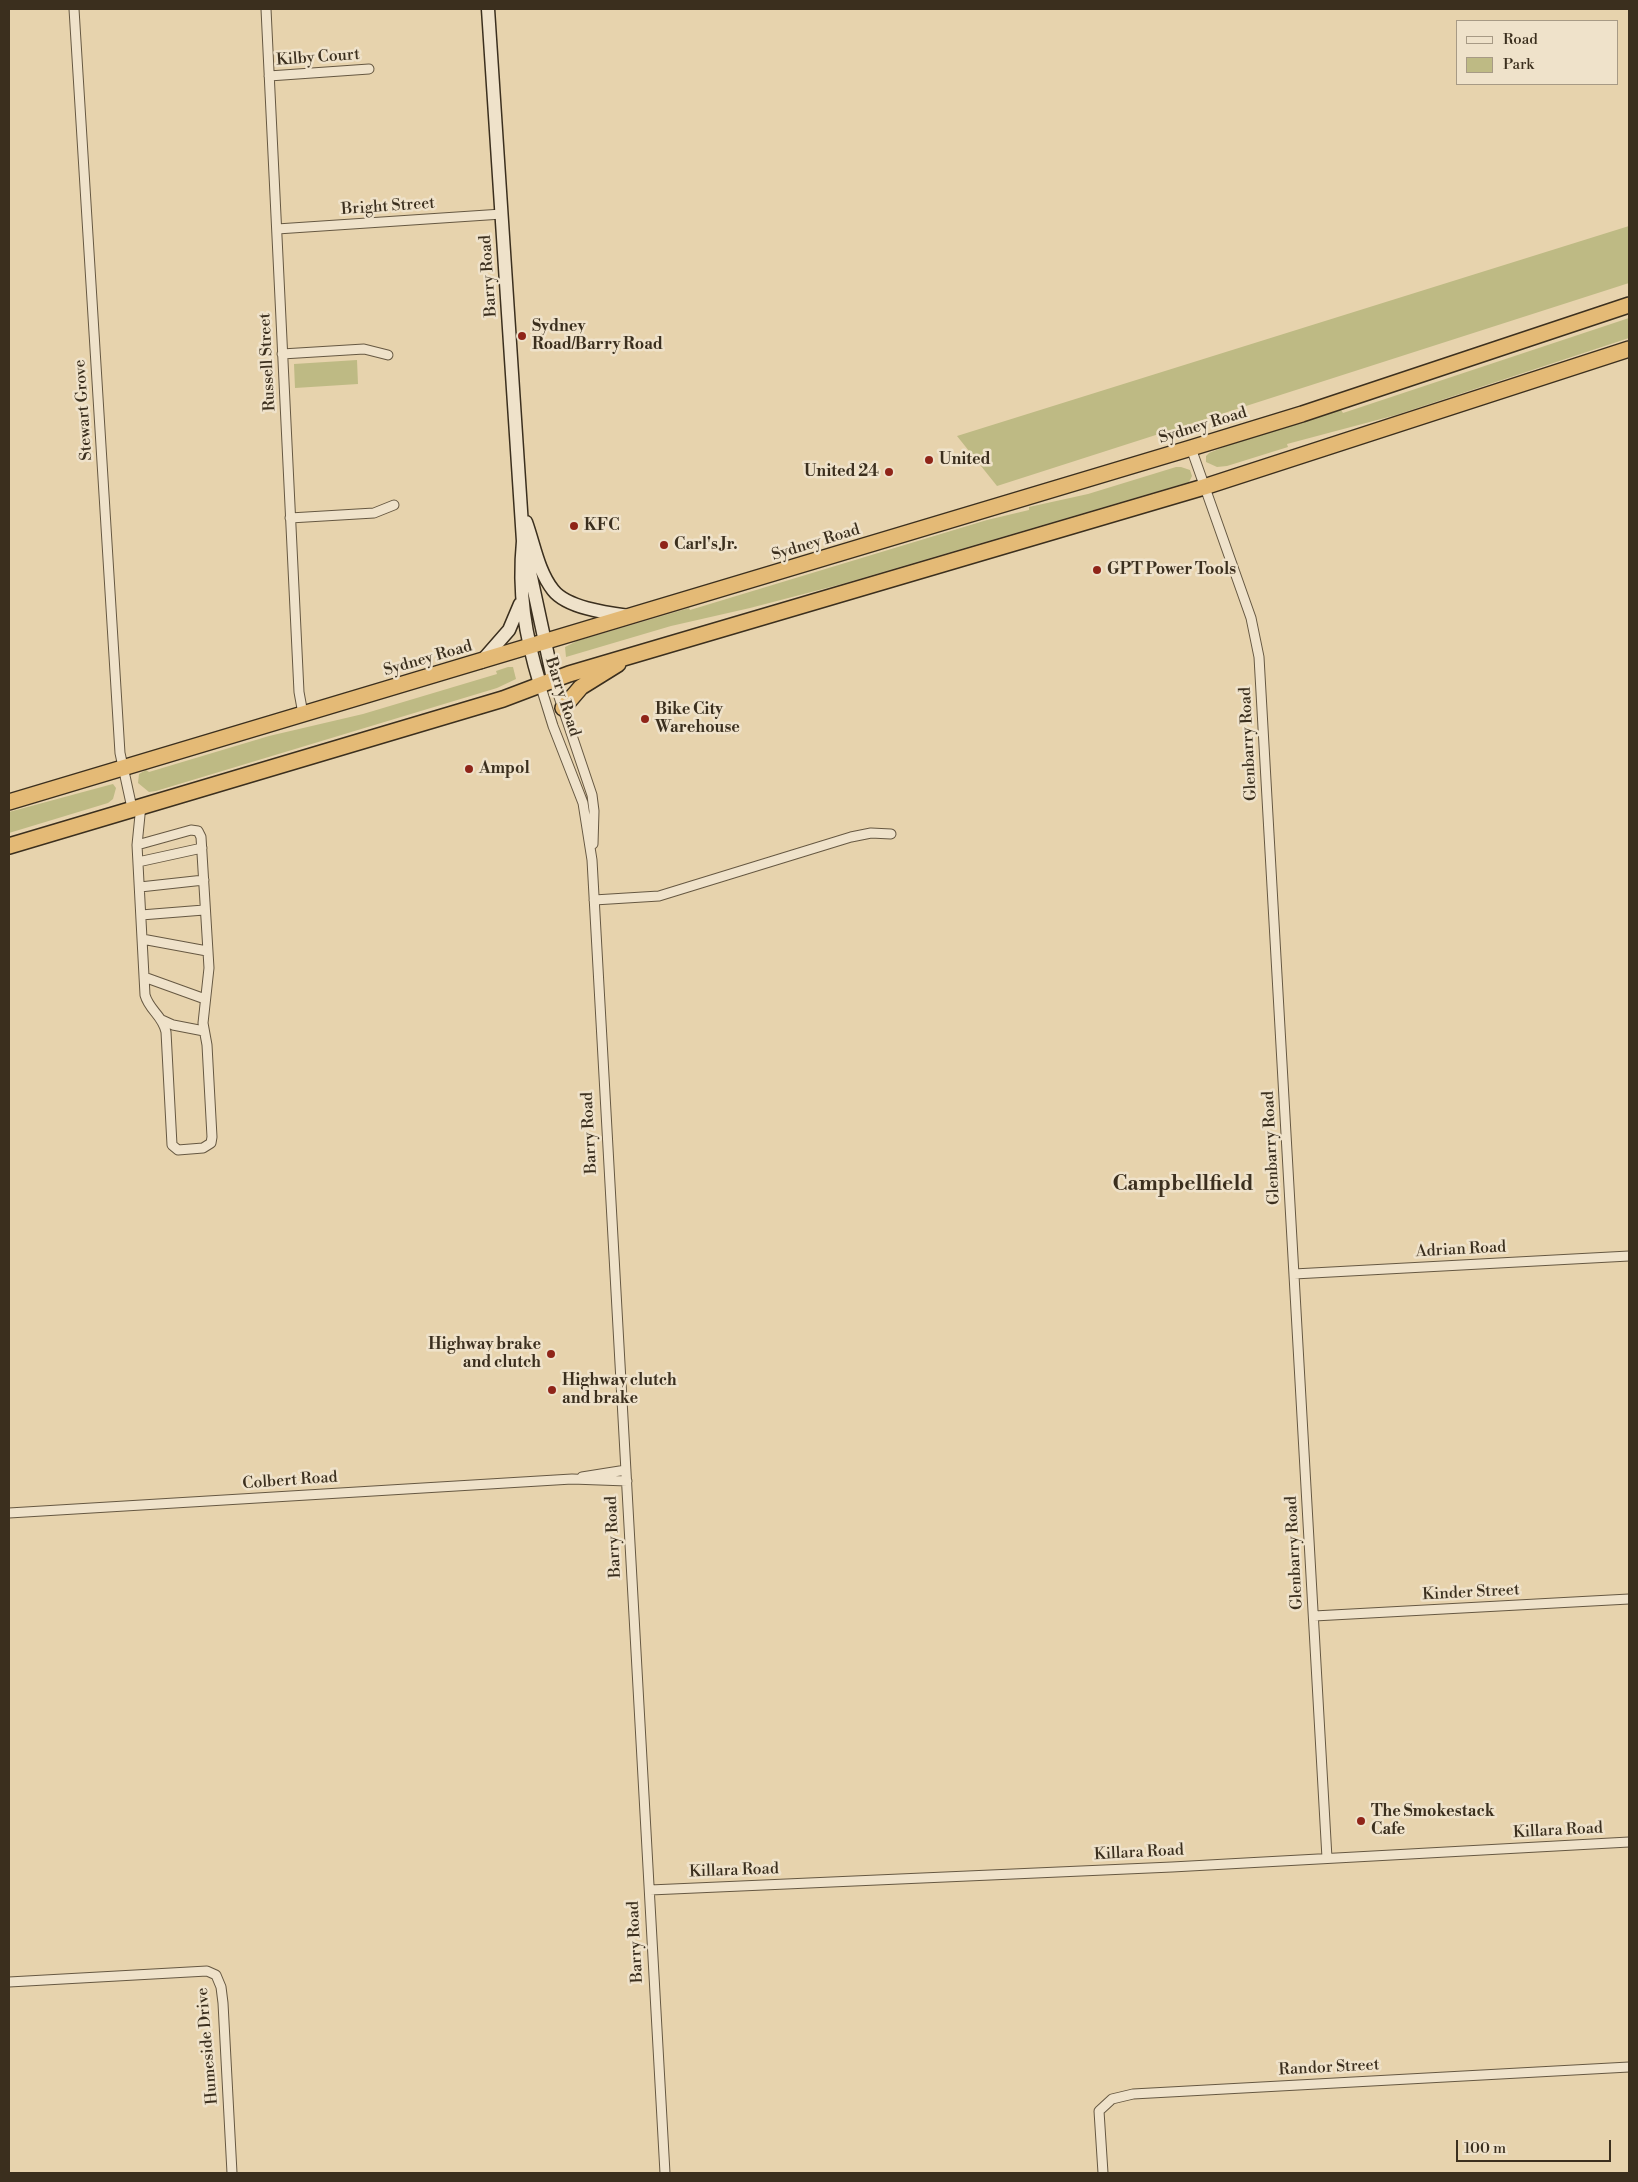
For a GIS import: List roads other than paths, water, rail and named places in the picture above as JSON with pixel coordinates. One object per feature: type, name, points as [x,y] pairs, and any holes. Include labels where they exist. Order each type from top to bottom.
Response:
[{"type":"highway","name":"Sydney Road","points":[[9,802],[1191,448],[1311,411],[1629,305]]},
{"type":"highway","points":[[9,846],[136,806],[503,699],[546,682],[634,654],[1204,488],[1629,349]]},
{"type":"highway","points":[[563,708],[581,688],[634,654]]},
{"type":"main road","name":"Barry Road","points":[[488,9],[520,502],[522,600],[529,647],[546,682]]},
{"type":"main road","points":[[520,502],[542,572],[554,591],[576,604],[605,613],[630,616]]},
{"type":"main road","name":"Barry Road","points":[[522,541],[545,642],[546,682]]},
{"type":"main road","points":[[481,662],[509,630],[522,600]]},
{"type":"street","name":"Stewart Grove","points":[[74,9],[122,767],[136,806],[146,999],[162,1020]]},
{"type":"street","name":"Russell Street","points":[[266,9],[299,692],[303,714]]},
{"type":"street","name":"Kilby Court","points":[[269,76],[369,70]]},
{"type":"street","name":"Bright Street","points":[[277,229],[502,214]]},
{"type":"street","points":[[282,354],[364,349],[388,355]]},
{"type":"street","name":"Glenbarry Road","points":[[1191,448],[1251,618],[1259,650],[1327,1858]]},
{"type":"street","points":[[290,518],[374,513],[394,505]]},
{"type":"street","name":"Barry Road","points":[[546,682],[563,708],[592,795],[594,900],[665,2173]]},
{"type":"street","name":"Barry Road","points":[[546,682],[553,726],[582,803],[592,860]]},
{"type":"street","points":[[137,844],[195,830],[200,833],[209,977],[205,999],[204,1031],[207,1045],[212,1140],[206,1147],[178,1150],[172,1144],[167,1040],[162,1020]]},
{"type":"street","points":[[594,900],[659,896],[851,837],[871,833],[891,834]]},
{"type":"street","points":[[138,862],[202,848]]},
{"type":"street","points":[[140,887],[204,880]]},
{"type":"street","points":[[141,914],[204,910]]},
{"type":"street","points":[[142,939],[207,951]]},
{"type":"street","points":[[144,977],[205,999]]},
{"type":"street","points":[[162,1020],[173,1025],[204,1031]]},
{"type":"street","name":"Adrian Road","points":[[1294,1274],[1629,1256]]},
{"type":"street","name":"Colbert Road","points":[[572,1479],[626,1470]]},
{"type":"street","name":"Colbert Road","points":[[9,1514],[572,1479],[627,1481]]},
{"type":"street","name":"Kinder Street","points":[[1314,1616],[1629,1599]]},
{"type":"street","name":"Killara Road","points":[[650,1890],[1172,1867],[1629,1842]]},
{"type":"street","name":"Humeside Drive","points":[[9,1982],[207,1971],[216,1975],[221,1987],[223,2003],[232,2173]]},
{"type":"street","name":"Randor Street","points":[[1103,2173],[1099,2111],[1112,2099],[1133,2094],[1629,2067]]},
{"type":"place","name":"Sydney Road/Barry Road","points":[[522,336]]},
{"type":"place","name":"United","points":[[929,460]]},
{"type":"place","name":"United 24","points":[[889,472]]},
{"type":"place","name":"KFC","points":[[574,526]]},
{"type":"place","name":"Carl's Jr.","points":[[664,545]]},
{"type":"place","name":"GPT Power Tools","points":[[1097,570]]},
{"type":"place","name":"Bike City Warehouse","points":[[645,719]]},
{"type":"place","name":"Ampol","points":[[469,769]]},
{"type":"place","name":"Highway brake and clutch","points":[[551,1354]]},
{"type":"place","name":"Highway clutch and brake","points":[[552,1390]]},
{"type":"place","name":"The Smokestack Cafe","points":[[1361,1821]]},
{"type":"district","name":"Campbellfield","points":[[1183,1185]]}]
